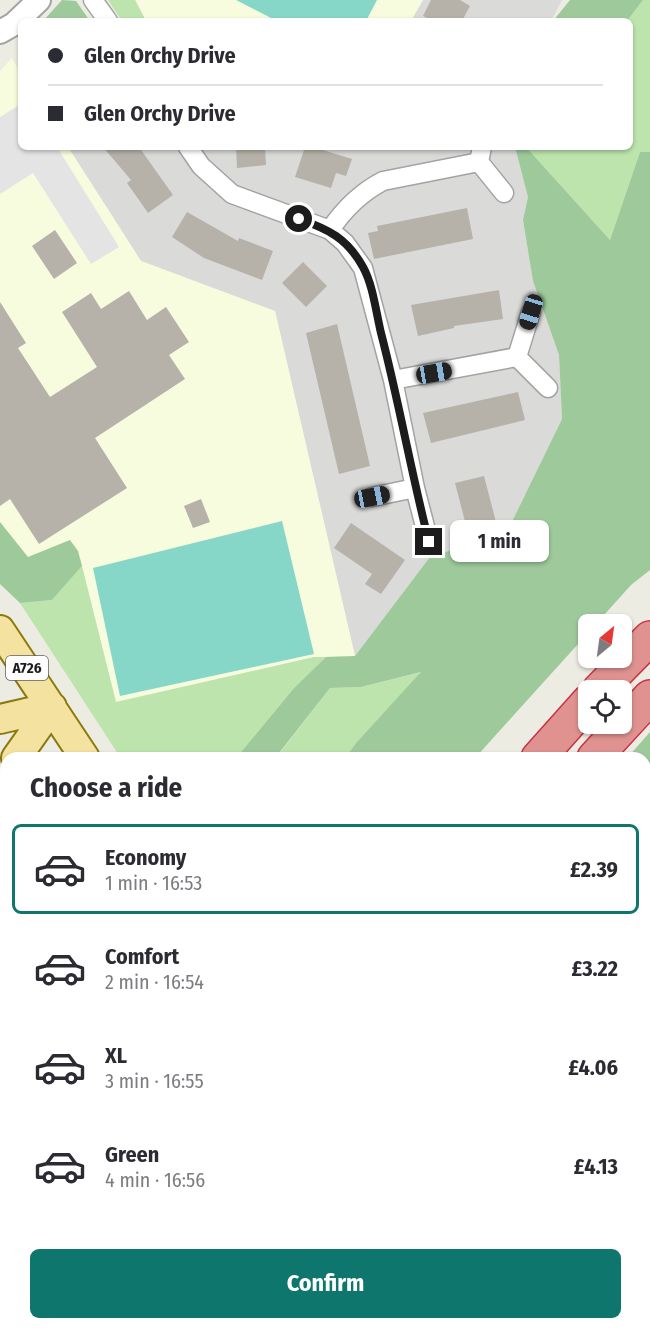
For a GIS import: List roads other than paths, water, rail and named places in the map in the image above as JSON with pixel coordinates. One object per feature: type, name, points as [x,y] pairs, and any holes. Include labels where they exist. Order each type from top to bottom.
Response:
[{"type":"highway","points":[[609,680],[650,638]]},
{"type":"highway","points":[[600,752],[650,697]]},
{"type":"highway","points":[[543,752],[578,713]]},
{"type":"main road","name":"A726","points":[[0,630],[81,752]]},
{"type":"main road","points":[[0,719],[52,707]]},
{"type":"main road","points":[[20,752],[52,707]]},
{"type":"street","points":[[20,18],[39,0]]},
{"type":"street","points":[[93,0],[106,18]]},
{"type":"street","points":[[0,32],[18,20]]},
{"type":"street","points":[[190,150],[201,166],[232,194],[330,230],[345,243],[363,268],[393,380],[415,488],[429,542]]},
{"type":"street","points":[[330,230],[342,211],[369,188],[383,181],[481,155],[504,193]]},
{"type":"street","points":[[517,357],[531,312]]},
{"type":"street","points":[[393,380],[517,357]]},
{"type":"street","points":[[517,357],[548,388]]},
{"type":"street","points":[[372,497],[415,488]]}]
